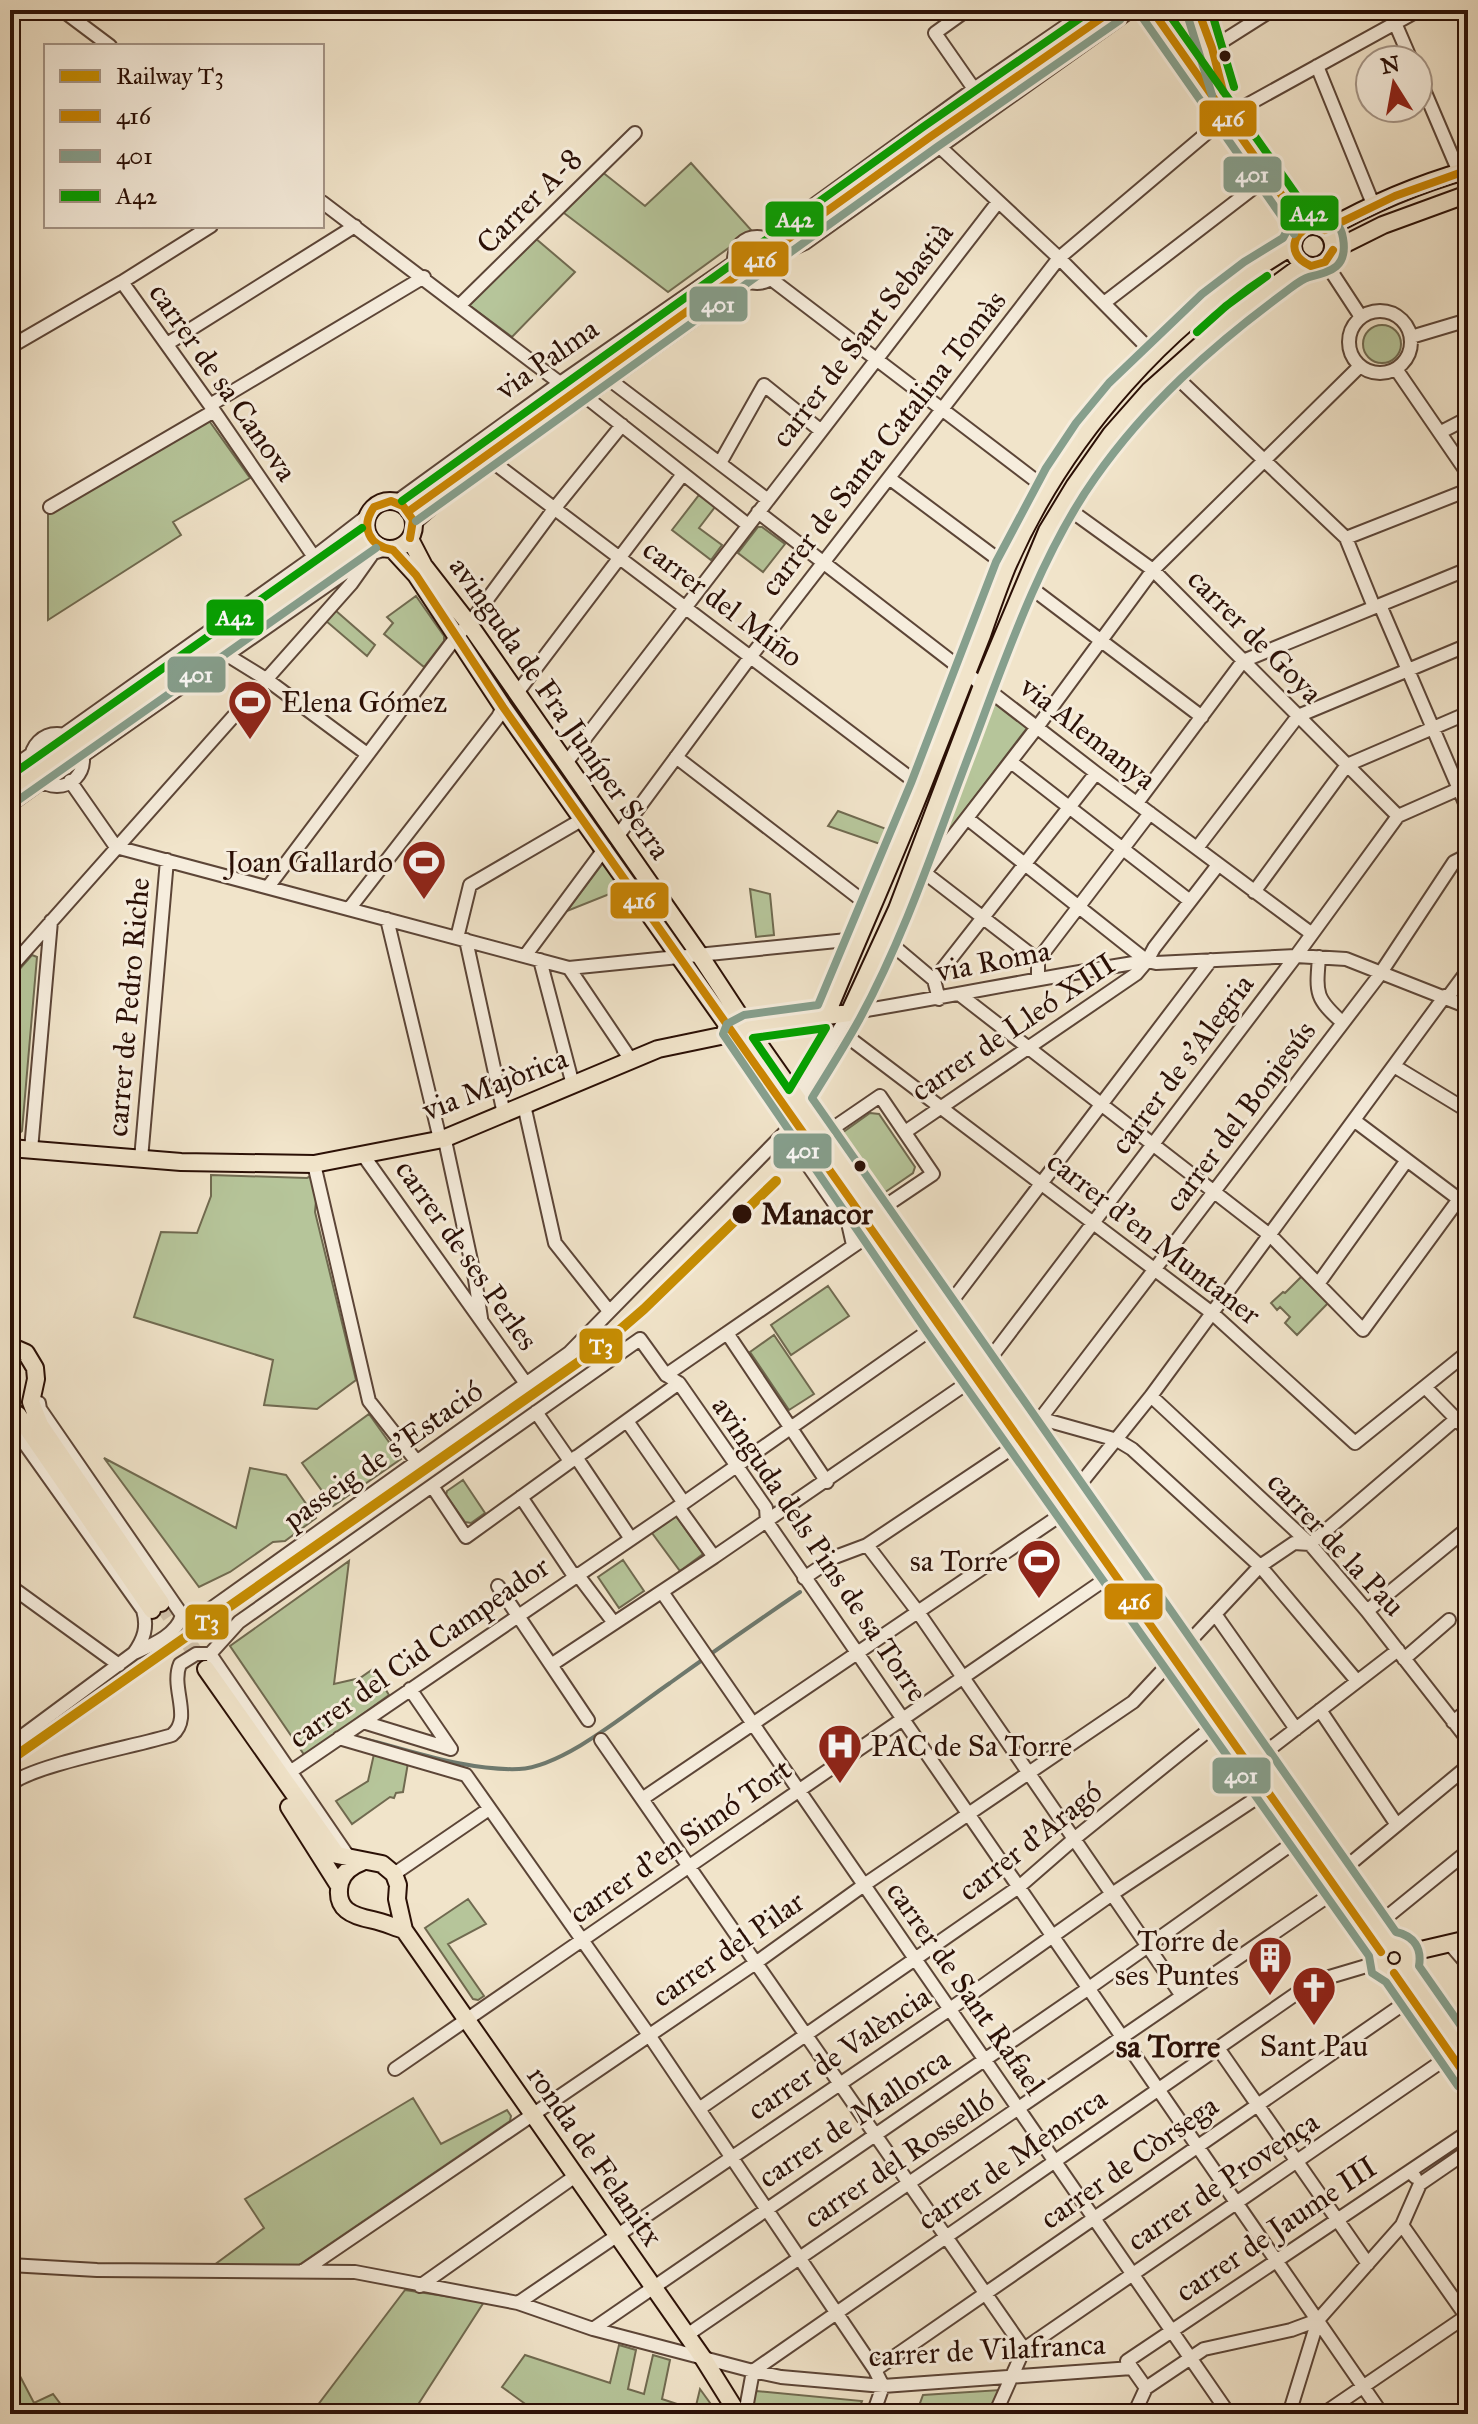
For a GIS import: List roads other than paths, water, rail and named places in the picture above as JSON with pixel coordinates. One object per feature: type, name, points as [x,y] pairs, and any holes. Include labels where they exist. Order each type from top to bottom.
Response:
[{"type":"main road","points":[[10,791],[38,778],[76,744],[380,547],[405,544],[407,519],[774,248],[1113,10]]},
{"type":"main road","points":[[1152,10],[1204,90],[1227,116],[1304,227]]},
{"type":"main road","points":[[1198,10],[1212,48],[1227,116]]},
{"type":"main road","points":[[1204,90],[1214,91],[1221,83]]},
{"type":"main road","points":[[1325,230],[1373,204],[1422,183],[1464,171]]},
{"type":"main road","points":[[1329,256],[1330,235],[1315,225],[1304,227],[1294,239],[1298,260],[1311,266],[1395,220],[1468,194]]},
{"type":"main road","points":[[826,1016],[922,787],[1007,566],[1048,490],[1085,431],[1117,392],[1209,304],[1251,272],[1293,246]]},
{"type":"main road","points":[[849,1013],[897,909],[983,683],[1047,531],[1111,434],[1170,371],[1233,316],[1304,264]]},
{"type":"main road","points":[[380,547],[366,530],[367,516],[380,503],[407,519]]},
{"type":"main road","name":"avinguda de Fra Juníper Serra","points":[[407,519],[424,566],[469,624],[566,763],[681,956],[741,1030]]},
{"type":"main road","name":"avinguda de Fra Juníper Serra","points":[[380,547],[416,575],[503,707],[583,819],[611,842],[699,954],[741,1030]]},
{"type":"main road","name":"via Majòrica","points":[[10,1148],[141,1159],[314,1164],[443,1139],[658,1049],[741,1030],[849,1013]]},
{"type":"main road","points":[[741,1030],[875,1222],[945,1310],[980,1371]]},
{"type":"main road","points":[[794,1110],[823,1135],[937,1325],[1031,1431],[1113,1574],[1178,1654]]},
{"type":"main road","points":[[10,1346],[30,1357],[35,1368],[33,1413],[156,1606],[10,1408],[21,1403],[34,1388]]},
{"type":"main road","points":[[1071,1501],[1223,1718],[1300,1838],[1377,1925],[1385,1970],[1449,1943],[1468,1939]]},
{"type":"main road","points":[[204,1666],[337,1855],[382,1864],[394,1874],[404,1930]]},
{"type":"main road","points":[[204,1666],[339,1886],[342,1903],[348,1912],[359,1919],[374,1920],[404,1930]]},
{"type":"main road","points":[[1223,1718],[1258,1758],[1384,1953]]},
{"type":"main road","points":[[339,1886],[356,1860]]},
{"type":"main road","points":[[374,1920],[390,1911],[397,1899]]},
{"type":"main road","name":"ronda de Felanitx","points":[[404,1930],[703,2358],[738,2414]]},
{"type":"main road","points":[[1384,1953],[1403,1946],[1403,1965],[1412,1998],[1460,2056]]},
{"type":"main road","points":[[1403,1965],[1460,2056],[1468,2079]]},
{"type":"street","points":[[62,10],[107,44]]},
{"type":"street","points":[[967,10],[935,33],[974,89]]},
{"type":"street","points":[[774,248],[974,89],[1089,10]]},
{"type":"street","points":[[774,248],[778,269],[771,279],[760,283],[741,273],[735,252],[744,241],[758,237],[774,248],[805,243],[1132,10]]},
{"type":"street","points":[[1212,48],[1272,10]]},
{"type":"street","name":"carrer de Santa Catalina Tomàs","points":[[525,956],[751,656],[1059,258],[1227,116],[1419,10]]},
{"type":"street","points":[[1395,23],[1404,44]]},
{"type":"street","points":[[1317,66],[1373,204]]},
{"type":"street","points":[[1434,109],[1464,171]]},
{"type":"street","name":"Carrer A-8","points":[[460,305],[635,133]]},
{"type":"street","points":[[941,148],[1059,258],[1155,355]]},
{"type":"street","points":[[1104,303],[1269,176]]},
{"type":"street","name":"carrer de Sant Sebastià","points":[[748,525],[998,202]]},
{"type":"street","points":[[324,203],[560,383]]},
{"type":"street","points":[[167,344],[355,226]]},
{"type":"street","name":"carrer de sa Canova","points":[[208,228],[122,282],[314,557]]},
{"type":"street","points":[[1329,256],[1361,317]]},
{"type":"street","name":"via Palma","points":[[407,519],[433,507],[610,380],[741,273]]},
{"type":"street","name":"via Palma","points":[[407,519],[560,383],[741,273]]},
{"type":"street","points":[[50,507],[424,277]]},
{"type":"street","points":[[771,279],[1048,490]]},
{"type":"street","points":[[10,347],[122,282]]},
{"type":"street","points":[[1381,310],[1401,318],[1411,337],[1408,355],[1396,369],[1378,373],[1360,366],[1348,341],[1354,324],[1361,317],[1381,310]]},
{"type":"street","points":[[1411,337],[1468,320]]},
{"type":"street","points":[[897,909],[968,819],[1153,570],[1360,366]]},
{"type":"street","points":[[1396,369],[1468,474]]},
{"type":"street","points":[[1170,371],[1346,538],[1464,787],[1468,810]]},
{"type":"street","points":[[610,380],[768,500]]},
{"type":"street","points":[[720,463],[764,385],[820,430]]},
{"type":"street","points":[[566,763],[748,525],[622,425],[581,401]]},
{"type":"street","name":"via Palma","points":[[555,409],[581,401]]},
{"type":"street","points":[[1441,432],[1468,418]]},
{"type":"street","points":[[268,887],[554,509],[622,425]]},
{"type":"street","name":"carrer del Miño","points":[[493,462],[922,787]]},
{"type":"street","points":[[517,693],[683,474]]},
{"type":"street","points":[[889,478],[1007,566]]},
{"type":"street","points":[[1346,538],[1468,490]]},
{"type":"street","name":"carrer de Goya","points":[[1063,505],[1153,570],[1398,816]]},
{"type":"street","name":"via Alemanya","points":[[758,512],[1096,773],[1312,934]]},
{"type":"street","points":[[76,744],[367,516]]},
{"type":"street","points":[[76,744],[227,655],[380,547]]},
{"type":"street","points":[[10,968],[351,584],[380,547]]},
{"type":"street","points":[[1137,803],[1243,661],[1468,569]]},
{"type":"street","points":[[1026,584],[1202,717]]},
{"type":"street","points":[[1197,848],[1298,716],[1468,645]]},
{"type":"street","points":[[227,655],[266,679],[367,754]]},
{"type":"street","points":[[349,909],[503,707]]},
{"type":"street","points":[[1254,892],[1347,765],[1468,713]]},
{"type":"street","points":[[53,733],[76,744],[80,773],[56,786],[38,778],[29,761],[37,743],[53,733]]},
{"type":"street","points":[[10,769],[30,755]]},
{"type":"street","points":[[676,757],[872,908]]},
{"type":"street","points":[[1011,762],[1190,901]]},
{"type":"street","points":[[934,980],[1096,773]]},
{"type":"street","points":[[10,805],[38,778]]},
{"type":"street","points":[[70,781],[116,847],[569,968],[857,939]]},
{"type":"street","points":[[1398,816],[1464,787]]},
{"type":"street","points":[[1038,978],[1038,960],[1150,813]]},
{"type":"street","name":"carrer de s'Alegria","points":[[551,1665],[827,1482],[980,1371],[1154,1145],[1398,816]]},
{"type":"street","points":[[504,1114],[461,939],[470,885],[583,819]]},
{"type":"street","points":[[968,819],[1147,961]]},
{"type":"street","name":"carrer del Bonjesús","points":[[804,1578],[835,1557],[867,1545],[1031,1431],[1378,977],[1379,971],[1454,862],[1468,855]]},
{"type":"street","name":"carrer de Pedro Riche","points":[[141,1159],[167,860]]},
{"type":"street","name":"carrer de Lleó XIII","points":[[905,1132],[1136,974],[1218,865]]},
{"type":"street","points":[[925,873],[1038,960]]},
{"type":"street","points":[[387,919],[439,1135],[443,1139],[481,1318]]},
{"type":"street","points":[[31,1150],[51,921]]},
{"type":"street","points":[[883,937],[934,980],[939,999]]},
{"type":"street","name":"via Roma","points":[[849,1013],[1147,961],[1296,956],[1346,959],[1468,1007]]},
{"type":"street","points":[[1319,957],[1317,984],[1323,1004],[1343,1023]]},
{"type":"street","points":[[540,960],[573,1085]]},
{"type":"street","points":[[945,1310],[1211,960]]},
{"type":"street","points":[[569,968],[631,1060]]},
{"type":"street","points":[[642,1799],[918,1612],[1071,1501],[1468,970]]},
{"type":"street","points":[[959,994],[1271,1236],[1363,1330],[1464,1203],[1355,1121]]},
{"type":"street","name":"passeig de s'Estació","points":[[182,1615],[205,1613],[569,1353],[776,1142],[849,1013]]},
{"type":"street","name":"carrer d'en Muntaner","points":[[840,1031],[1212,1313],[1355,1443],[1425,1387]]},
{"type":"street","points":[[1394,1066],[1468,1111]]},
{"type":"street","points":[[432,1486],[466,1537],[679,1383],[666,1375],[853,1245],[875,1222],[933,1174],[880,1096],[823,1135]]},
{"type":"street","points":[[524,1105],[555,1243],[609,1311]]},
{"type":"street","points":[[776,1142],[798,1151],[848,1223],[853,1245]]},
{"type":"street","name":"carrer de ses Perles","points":[[363,1155],[527,1385]]},
{"type":"street","points":[[1318,1284],[1407,1160]]},
{"type":"street","points":[[314,1164],[369,1401],[417,1462]]},
{"type":"street","name":"carrer del Cid Campeador","points":[[290,1772],[681,1505],[937,1325]]},
{"type":"street","points":[[727,1333],[827,1482]]},
{"type":"street","name":"passeig de s'Estació","points":[[204,1666],[239,1622],[640,1339],[666,1375]]},
{"type":"street","points":[[1468,1352],[1425,1387],[1468,1431]]},
{"type":"street","name":"avinguda dels Pins de sa Torre","points":[[679,1383],[766,1508],[767,1522],[804,1578],[1020,1886],[1382,2414]]},
{"type":"street","points":[[10,1745],[134,1653],[179,1626],[182,1615],[40,1409],[34,1388]]},
{"type":"street","name":"carrer de la Pau","points":[[1151,1396],[1310,1544],[1468,1740]]},
{"type":"street","points":[[536,1412],[631,1539]]},
{"type":"street","points":[[1310,1544],[1456,1419]]},
{"type":"street","points":[[627,1421],[714,1557]]},
{"type":"street","points":[[10,1423],[143,1610],[146,1630],[134,1653]]},
{"type":"street","points":[[1031,1431],[1117,1440],[1151,1466],[1260,1566],[1357,1681]]},
{"type":"street","points":[[521,1497],[614,1623]]},
{"type":"street","points":[[1367,1611],[1468,1528]]},
{"type":"street","name":"carrer del Pilar","points":[[303,2271],[1133,1702],[1260,1566],[1294,1543],[1310,1544]]},
{"type":"street","points":[[867,1545],[918,1612],[1182,1996]]},
{"type":"street","name":"carrer d'en Simó Tort","points":[[395,2069],[1113,1574]]},
{"type":"street","points":[[10,1586],[119,1665]]},
{"type":"street","points":[[498,1586],[588,1720]]},
{"type":"street","name":"carrer de Sant Rafael","points":[[662,1592],[1229,2414]]},
{"type":"street","points":[[1215,1614],[1296,1729]]},
{"type":"street","points":[[1258,1758],[1357,1681],[1449,1620]]},
{"type":"street","points":[[10,1785],[16,1779],[47,1769],[172,1735],[178,1730],[182,1714],[175,1681],[180,1664],[196,1654],[356,1860]]},
{"type":"street","points":[[363,1722],[451,1749],[410,1689]]},
{"type":"street","points":[[1320,1710],[1397,1825]]},
{"type":"street","points":[[1453,1722],[1468,1710]]},
{"type":"street","name":"carrer d'Aragó","points":[[699,2109],[1020,1886],[1223,1718]]},
{"type":"street","points":[[339,1738],[466,1775],[649,2035],[875,2370],[883,2386],[873,2414]]},
{"type":"street","points":[[601,1740],[1024,2349],[995,2414]]},
{"type":"street","name":"carrer del Rosselló","points":[[687,2335],[1182,1996],[1338,1881],[1397,1825],[1468,1766]]},
{"type":"street","name":"carrer de València","points":[[518,2303],[950,2009],[1112,1894],[1267,1791]]},
{"type":"street","points":[[394,1874],[489,1809]]},
{"type":"street","name":"carrer de Mallorca","points":[[593,2329],[1089,1988],[1300,1838]]},
{"type":"street","points":[[1377,1925],[1468,1851]]},
{"type":"street","points":[[1449,1943],[1468,1965]]},
{"type":"street","name":"carrer de Menorca","points":[[753,2371],[1300,1991],[1384,1953]]},
{"type":"street","name":"carrer de Còrsega","points":[[875,2370],[1412,1998]]},
{"type":"street","points":[[1218,2048],[1368,2264]]},
{"type":"street","name":"carrer de Provença","points":[[1024,2349],[1297,2162],[1460,2056]]},
{"type":"street","name":"carrer de Jaume III","points":[[1132,2368],[1127,2361],[1468,2132]]},
{"type":"street","points":[[1289,2414],[1318,2320],[1402,2225],[1420,2184],[1468,2151]]},
{"type":"street","points":[[1410,2171],[1420,2184]]},
{"type":"street","points":[[420,2286],[574,2177]]},
{"type":"street","points":[[1323,2414],[1467,2317],[1402,2225]]},
{"type":"street","name":"carrer de Vilafranca","points":[[10,2265],[97,2270],[355,2272],[518,2303],[593,2329],[781,2377],[883,2386],[1132,2368]]},
{"type":"street","points":[[1134,2414],[1146,2388],[1204,2349],[1291,2330],[1318,2320]]},
{"type":"street","points":[[1132,2368],[1146,2388]]},
{"type":"street","points":[[745,2414],[753,2371]]},
{"type":"waterway","points":[[364,1739],[480,1767],[519,1769],[537,1766],[597,1735],[800,1592]]},
{"type":"tunnel","points":[[161,1603],[203,1664]]},
{"type":"rail line","name":"T3","points":[[10,1760],[600,1347],[644,1309],[776,1181]]},
{"type":"place","name":"Elena Gómez","points":[[250,741]]},
{"type":"place","name":"Joan Gallardo","points":[[424,901]]},
{"type":"place","name":"Manacor","points":[[742,1214]]},
{"type":"place","name":"sa Torre","points":[[1039,1600]]},
{"type":"place","name":"PAC de Sa Torre","points":[[840,1785]]},
{"type":"place","name":"Torre de ses Puntes","points":[[1270,1997]]},
{"type":"place","name":"Sant Pau","points":[[1314,2027]]},
{"type":"district","name":"sa Torre","points":[[1168,2046]]}]
